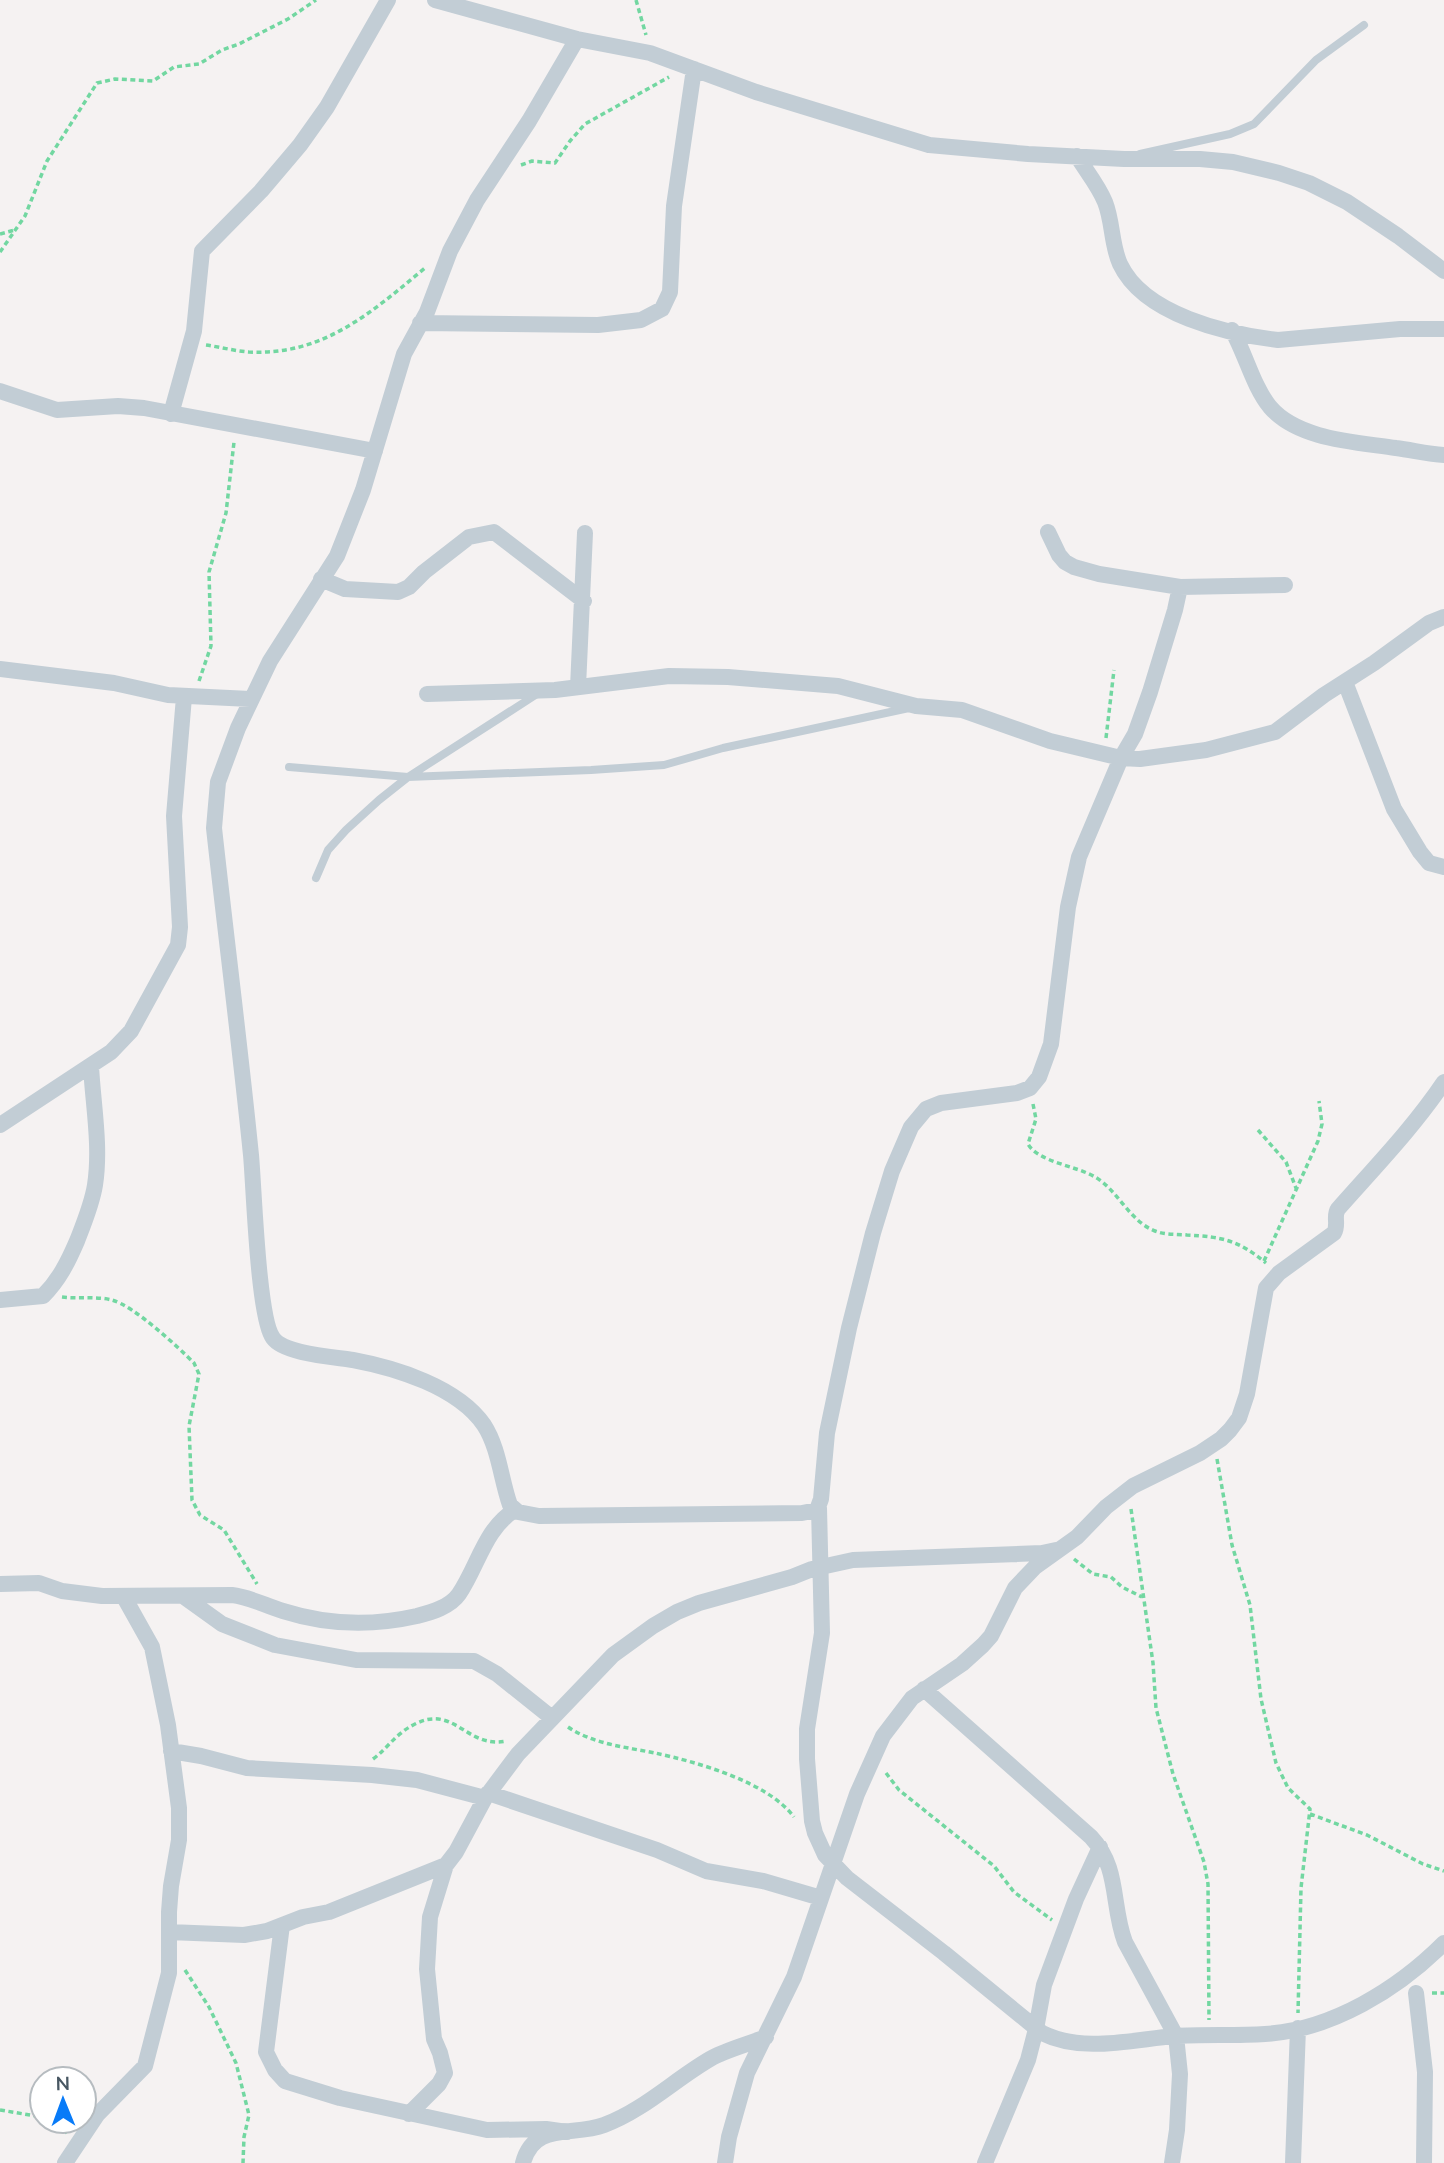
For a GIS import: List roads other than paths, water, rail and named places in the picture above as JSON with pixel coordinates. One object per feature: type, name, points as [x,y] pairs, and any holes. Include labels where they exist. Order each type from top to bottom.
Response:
[{"type":"street","points":[[171,414],[191,342],[204,248],[261,191],[300,145],[327,107],[388,0]]},
{"type":"street","points":[[435,0],[577,39],[648,53],[756,92],[929,145],[1028,155],[1233,162],[1310,183],[1361,210],[1444,271]]},
{"type":"street","points":[[577,39],[450,251],[427,312],[404,354],[375,451],[337,556],[250,698],[218,782],[214,817],[251,1155],[263,1294],[271,1336],[277,1342],[288,1347],[403,1373],[433,1386],[461,1403],[477,1417],[489,1435],[508,1500],[515,1510],[539,1516],[802,1513],[819,1508]]},
{"type":"street","points":[[420,323],[598,325],[641,320],[663,309],[670,292],[674,206],[690,67]]},
{"type":"street","points":[[1077,156],[1105,202],[1116,252],[1132,282],[1170,310],[1201,323],[1278,340],[1400,329],[1444,330]]},
{"type":"street","points":[[1232,330],[1261,392],[1270,407],[1281,417],[1299,427],[1337,440],[1444,455]]},
{"type":"street","points":[[0,391],[57,410],[127,406],[375,451]]},
{"type":"street","points":[[321,579],[345,589],[398,592],[409,587],[469,537],[494,532],[584,601]]},
{"type":"street","points":[[1048,532],[1059,555],[1074,567],[1099,574],[1180,587],[1285,585]]},
{"type":"street","points":[[578,687],[585,533]]},
{"type":"street","points":[[1180,587],[1135,734],[1121,758],[1079,857],[1068,907],[1051,1044],[1039,1077],[1030,1088],[1017,1093],[941,1103],[922,1113],[911,1127],[892,1171],[873,1233],[827,1433],[819,1508],[822,1633],[807,1729],[812,1821],[820,1846],[833,1865],[1037,2029],[1059,2040],[1088,2044],[1176,2036],[1266,2034],[1298,2028],[1351,2009],[1381,1993],[1406,1977],[1444,1943]]},
{"type":"street","points":[[427,694],[543,690],[670,676],[728,677],[838,686],[916,706],[962,709],[1050,741],[1121,758],[1140,759],[1206,750],[1275,732],[1429,623],[1444,617]]},
{"type":"street","points":[[0,669],[114,683],[140,691],[188,697],[250,698]]},
{"type":"street","points":[[1345,682],[1394,809],[1429,863],[1444,867]]},
{"type":"street","points":[[0,1125],[111,1052],[131,1031],[179,942],[174,817],[188,697]]},
{"type":"street","points":[[0,1300],[43,1296],[58,1279],[69,1260],[94,1193],[97,1159],[91,1066]]},
{"type":"street","points":[[725,2163],[729,2137],[752,2059],[766,2037],[794,1977],[857,1794],[883,1736],[912,1698],[962,1664],[991,1636],[1020,1581],[1077,1537],[1106,1507],[1133,1486],[1216,1443],[1236,1424],[1243,1408],[1264,1292],[1279,1273],[1334,1233],[1338,1209],[1389,1154],[1444,1082]]},
{"type":"street","points":[[0,1584],[34,1582],[66,1592],[124,1597],[238,1596],[325,1621],[393,1621],[440,1608],[453,1601],[487,1545],[492,1530],[515,1510]]},
{"type":"street","points":[[409,2113],[439,2084],[444,2073],[434,2039],[427,1969],[430,1917],[446,1865],[456,1852],[486,1796],[511,1762],[613,1655],[653,1626],[699,1603],[792,1577],[820,1566],[866,1558],[1042,1553],[1060,1548]]},
{"type":"street","points":[[183,1596],[222,1624],[275,1645],[356,1660],[474,1661],[497,1674],[552,1718]]},
{"type":"street","points":[[65,2163],[97,2115],[145,2066],[167,1988],[171,1886],[180,1826],[171,1751],[152,1647],[124,1597]]},
{"type":"street","points":[[925,1689],[1100,1847],[1108,1864],[1125,1942],[1176,2036],[1180,2074],[1172,2163]]},
{"type":"street","points":[[171,1751],[247,1768],[416,1780],[486,1796],[657,1850],[706,1871],[763,1881],[821,1898]]},
{"type":"street","points":[[985,2163],[1028,2060],[1037,2029],[1044,1985],[1100,1847]]},
{"type":"street","points":[[169,1941],[267,1931],[303,1917],[329,1912],[446,1865]]},
{"type":"street","points":[[282,1925],[266,2048],[267,2057],[285,2081],[340,2098],[487,2130],[546,2129],[567,2132]]},
{"type":"street","points":[[1416,1993],[1425,2072],[1424,2163]]},
{"type":"street","points":[[1293,2163],[1298,2028]]},
{"type":"street","points":[[523,2163],[525,2154],[536,2140],[550,2133],[593,2129],[632,2113],[718,2055],[766,2037]]},
{"type":"lane","points":[[1124,159],[1230,134],[1254,124],[1316,60],[1364,25]]},
{"type":"lane","points":[[316,878],[328,850],[346,830],[408,777],[543,690]]},
{"type":"lane","points":[[289,767],[408,777],[591,771],[663,765],[723,748],[916,706]]}]
